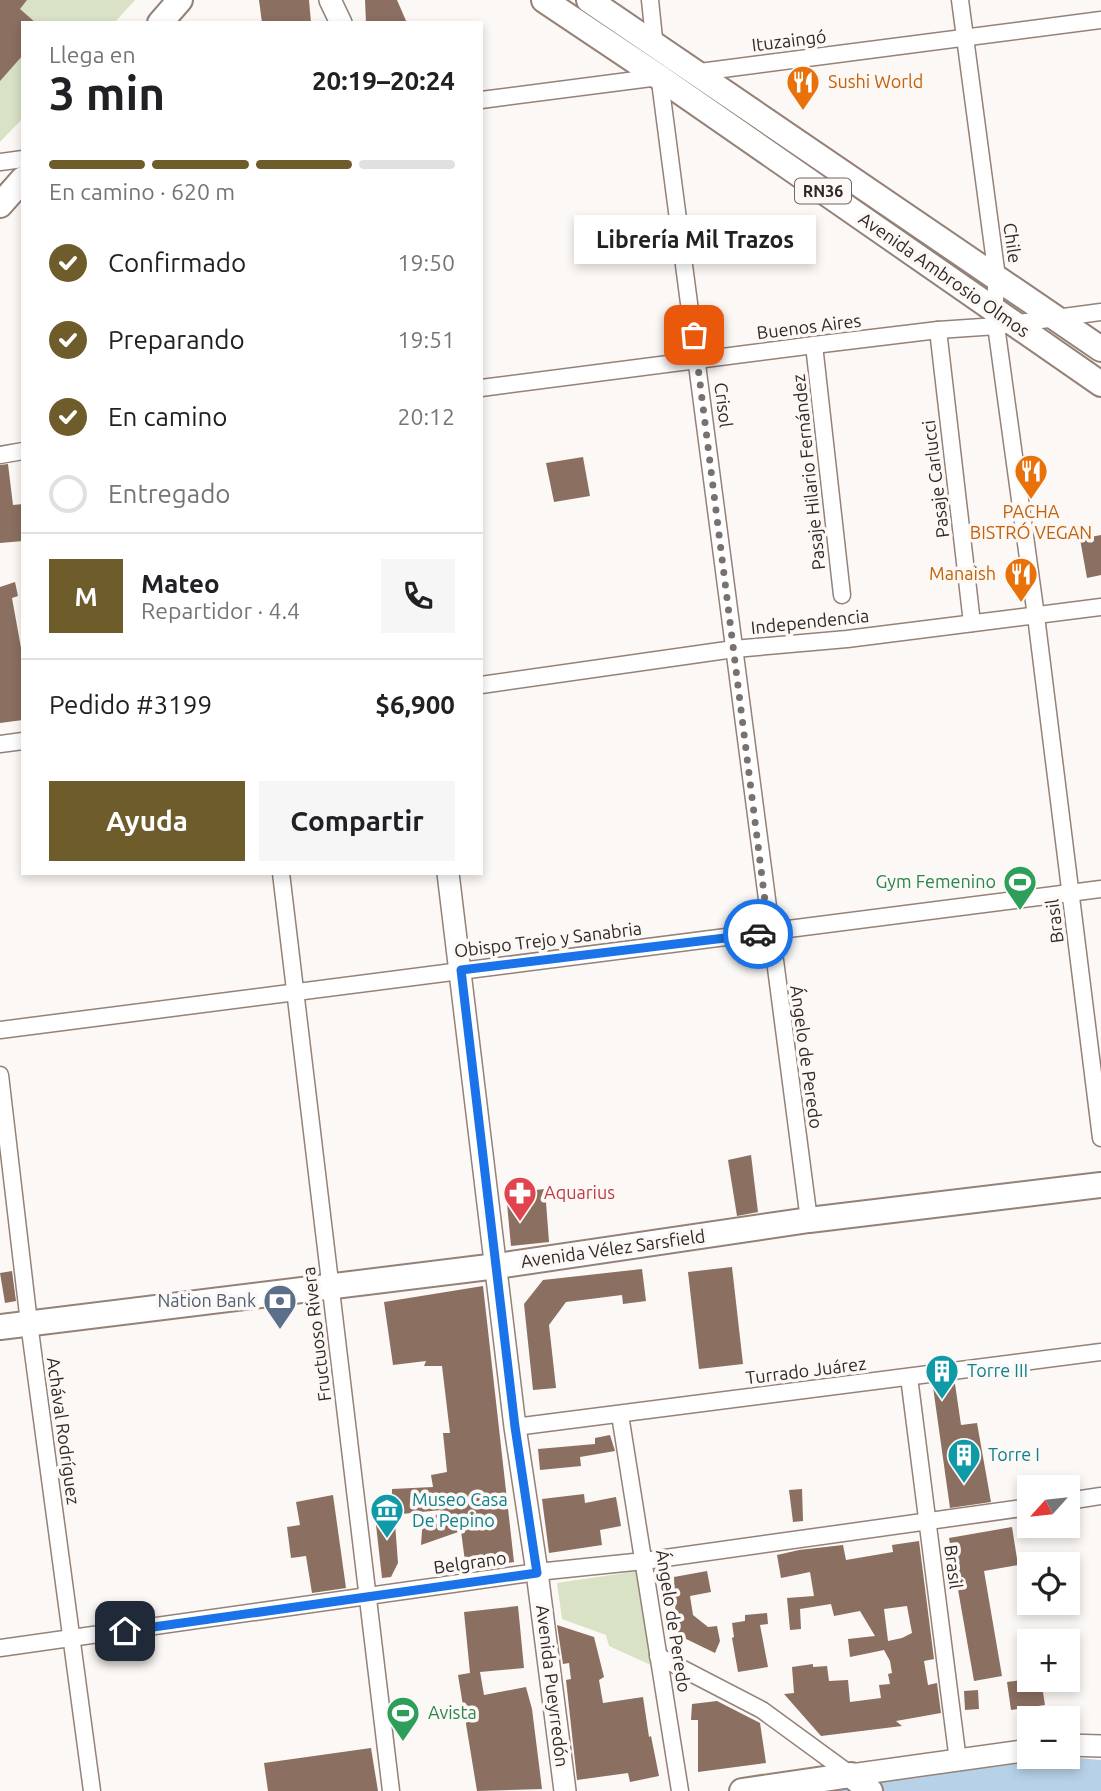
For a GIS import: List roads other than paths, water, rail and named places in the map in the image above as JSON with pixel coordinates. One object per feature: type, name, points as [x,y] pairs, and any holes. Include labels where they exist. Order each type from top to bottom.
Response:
[{"type":"main road","points":[[331,0],[341,21]]},
{"type":"main road","points":[[341,21],[347,0]]},
{"type":"main road","name":"Avenida Ambrosio Olmos","points":[[544,0],[659,77],[1002,320],[1101,384]]},
{"type":"main road","name":"Avenida Ambrosio Olmos","points":[[589,0],[1101,349]]},
{"type":"main road","points":[[0,205],[21,181]]},
{"type":"main road","name":"Avenida Pueyrredón","points":[[448,875],[515,1427],[565,1791]]},
{"type":"main road","name":"Avenida Vélez Sarsfield","points":[[0,1327],[497,1266],[809,1220],[1101,1185]]},
{"type":"main road","points":[[1080,1745],[1101,1746]]},
{"type":"main road","points":[[742,1791],[861,1783],[958,1761],[1017,1752]]},
{"type":"street","name":"Crisol","points":[[650,0],[734,649]]},
{"type":"street","name":"Chile","points":[[960,0],[997,277],[1036,616]]},
{"type":"street","name":"Ituzaingó","points":[[483,100],[1101,20]]},
{"type":"street","points":[[0,162],[21,159]]},
{"type":"street","name":"Buenos Aires","points":[[483,388],[1002,320],[1101,312]]},
{"type":"street","name":"Pasaje Carlucci","points":[[938,330],[972,623]]},
{"type":"street","name":"Pasaje Hilario Fernández","points":[[814,345],[842,595]]},
{"type":"street","points":[[0,455],[21,451]]},
{"type":"street","name":"Independencia","points":[[483,685],[734,649],[1101,607]]},
{"type":"street","name":"Brasil","points":[[1036,616],[1101,1138]]},
{"type":"street","name":"Ángelo de Peredo","points":[[734,649],[769,933],[809,1220]]},
{"type":"street","points":[[0,744],[21,741]]},
{"type":"street","name":"Fructuoso Rivera","points":[[281,875],[391,1791]]},
{"type":"street","name":"Obispo Trejo y Sanabria","points":[[0,1030],[1101,889]]},
{"type":"street","name":"Achával Rodríguez","points":[[0,1075],[29,1323],[93,1791]]},
{"type":"street","name":"Turrado Juárez","points":[[515,1427],[1101,1352]]},
{"type":"street","name":"Brasil","points":[[909,1377],[958,1761]]},
{"type":"street","name":"Ángelo de Peredo","points":[[620,1415],[680,1791]]},
{"type":"street","points":[[1080,1499],[1101,1496]]},
{"type":"street","name":"Belgrano","points":[[0,1648],[1017,1509]]},
{"type":"street","points":[[658,1656],[761,1710],[861,1783]]},
{"type":"water","points":[[1080,1758],[1101,1760],[1101,1791],[800,1791],[1017,1764],[1017,1769],[1080,1769]]},
{"type":"place","name":"Sushi World","points":[[803,112]]},
{"type":"place","name":"Librería Mil Trazos","points":[[694,335]]},
{"type":"place","name":"PACHA BISTRÓ VEGAN","points":[[1031,501]]},
{"type":"place","name":"Manaish","points":[[1021,604]]},
{"type":"place","name":"Gym Femenino","points":[[1020,912]]},
{"type":"place","name":"Aquarius","points":[[520,1223]]},
{"type":"place","name":"Nation Bank","points":[[280,1331]]},
{"type":"place","name":"Torre III","points":[[942,1401]]},
{"type":"place","name":"Torre I","points":[[964,1485]]},
{"type":"place","name":"Museo Casa De Pepino","points":[[387,1540]]},
{"type":"place","name":"Avista","points":[[403,1743]]}]
